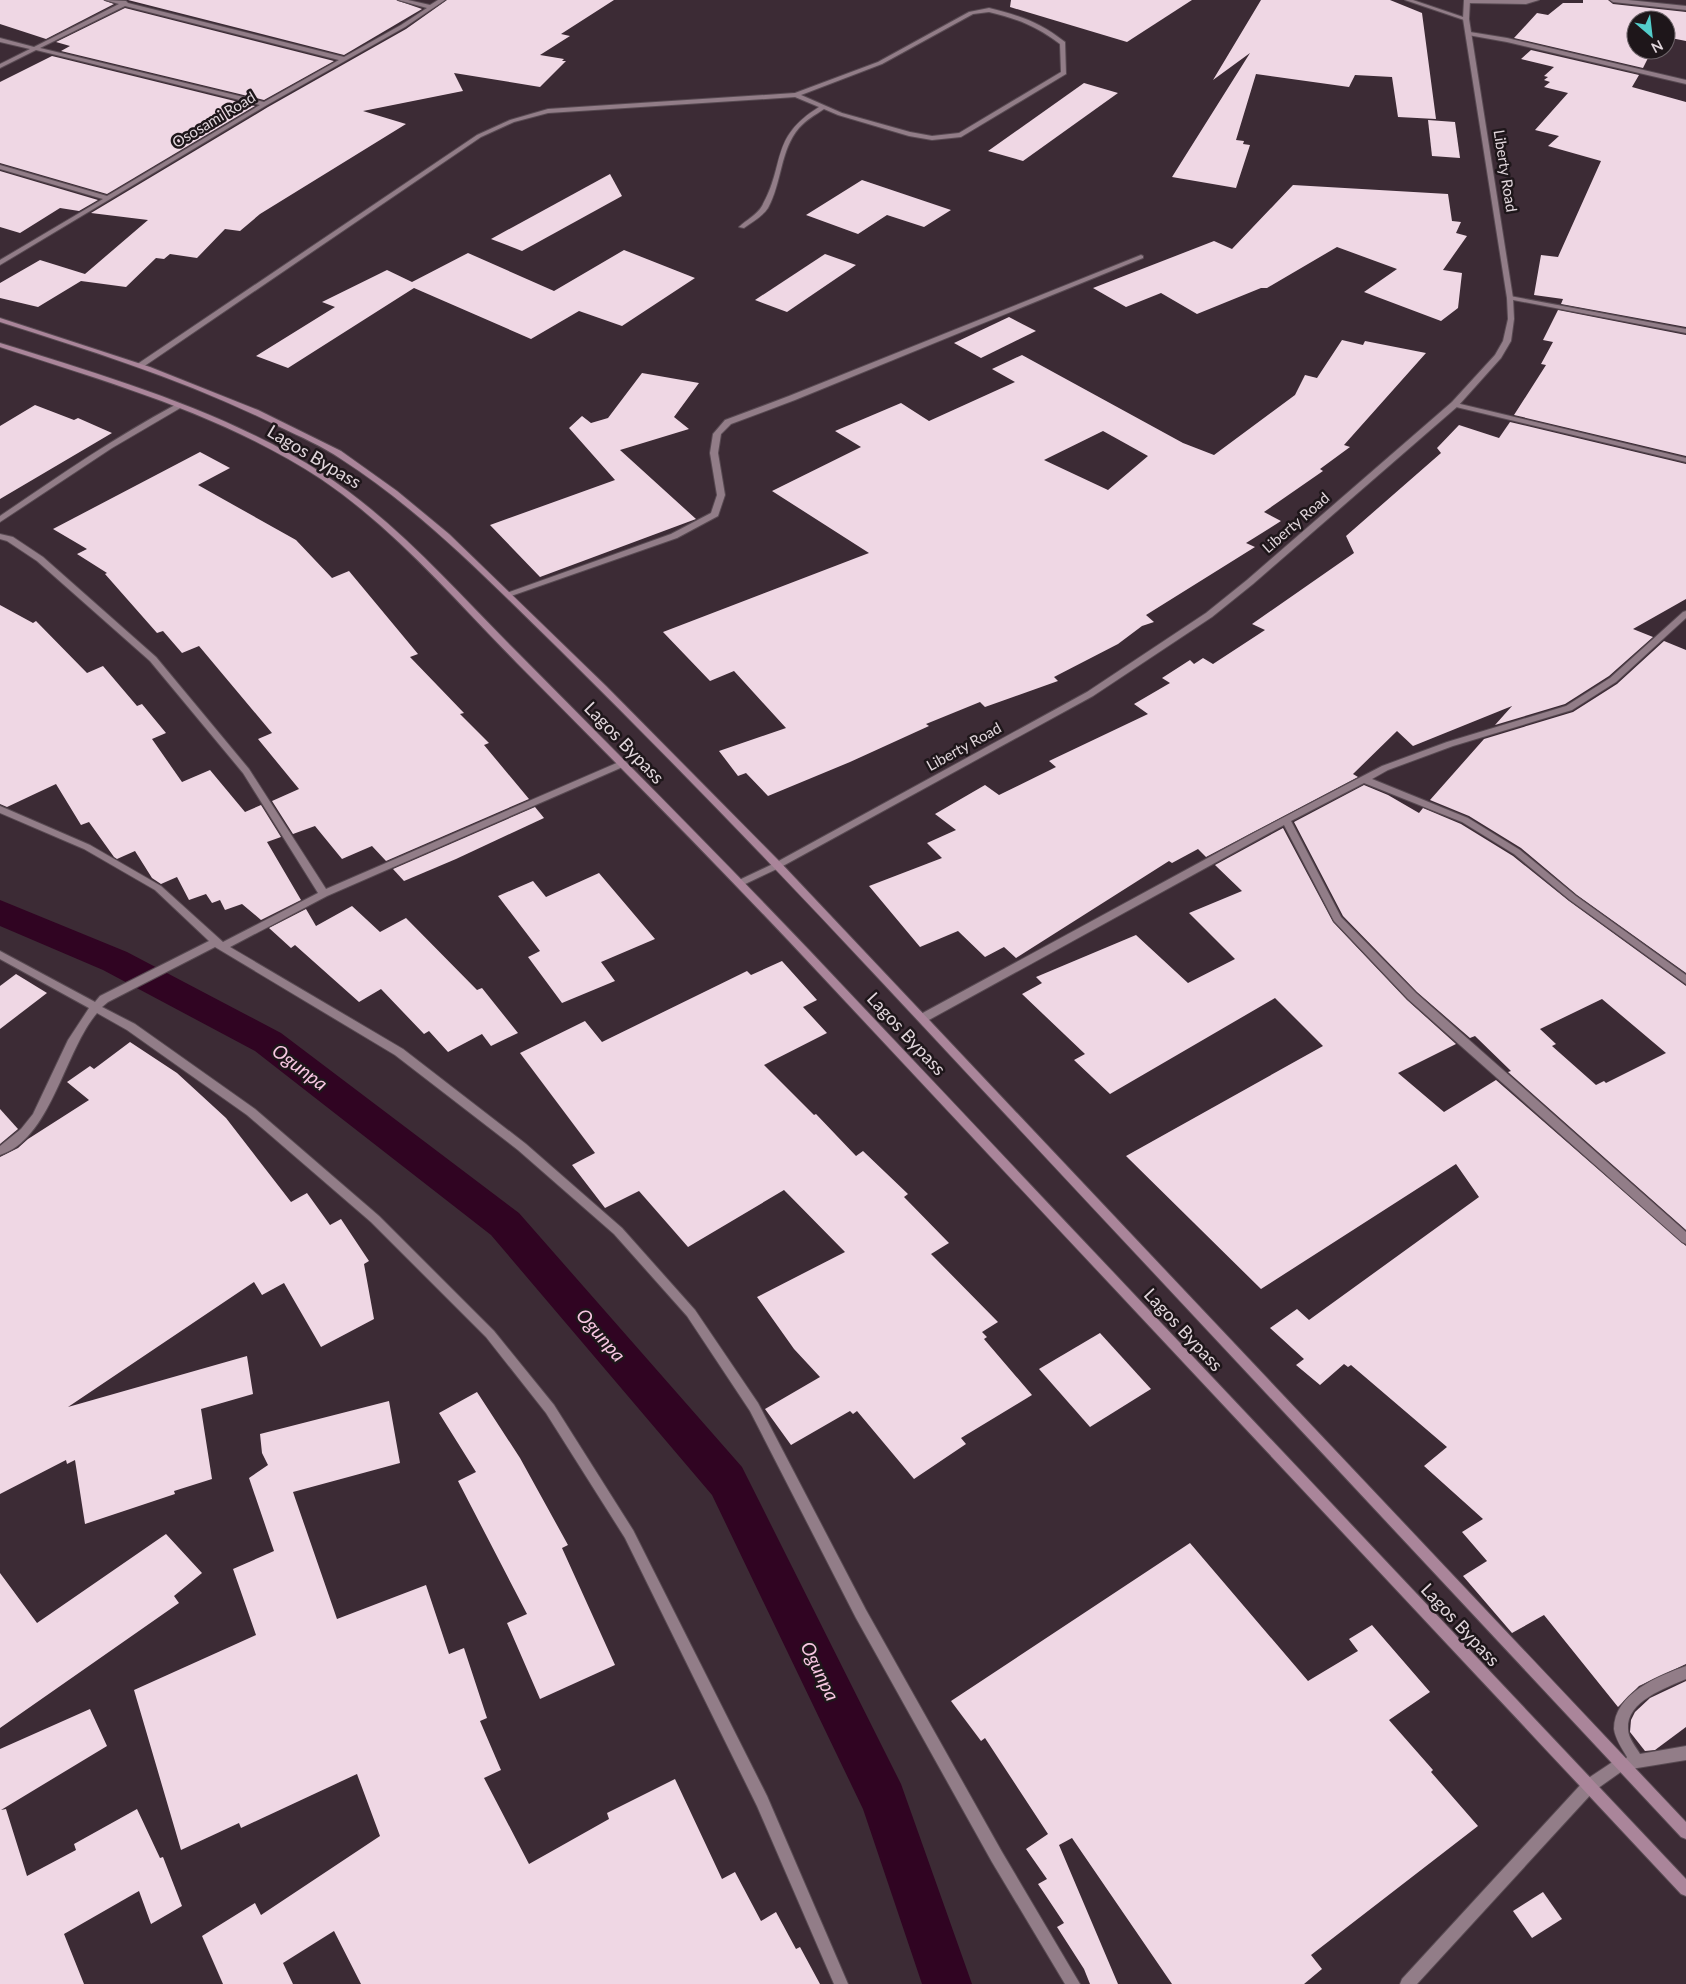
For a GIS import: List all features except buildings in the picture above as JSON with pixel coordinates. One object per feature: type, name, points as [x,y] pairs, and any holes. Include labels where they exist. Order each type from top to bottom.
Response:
[{"type":"main road","name":"Lagos Bypass","points":[[0,320],[140,364],[238,404],[337,452],[386,485],[435,524],[662,746],[778,864],[1620,1764],[1686,1832]]},
{"type":"main road","name":"Lagos Bypass","points":[[0,345],[118,384],[245,434],[307,467],[356,500],[400,538],[740,883],[1686,1889]]},
{"type":"street","points":[[108,0],[344,59]]},
{"type":"street","points":[[0,66],[131,0]]},
{"type":"street","points":[[401,0],[430,7]]},
{"type":"street","name":"Ososami Road","points":[[0,263],[265,104],[403,26],[442,0]]},
{"type":"street","points":[[1408,0],[1466,19]]},
{"type":"street","points":[[1467,0],[1526,2],[1536,0]]},
{"type":"street","name":"Liberty Road","points":[[740,883],[1090,694],[1160,650],[1250,582],[1455,404],[1498,356],[1507,342],[1511,320],[1510,298],[1470,34],[1466,19],[1467,0]]},
{"type":"street","points":[[1612,0],[1686,8]]},
{"type":"street","points":[[140,364],[479,136],[512,121],[548,111],[796,95],[880,63],[971,12],[989,10],[1018,18],[1047,31],[1063,43],[1064,73],[961,135],[932,138],[908,134],[823,108],[796,95]]},
{"type":"street","points":[[1470,34],[1507,40],[1686,82]]},
{"type":"street","points":[[0,40],[265,104]]},
{"type":"street","points":[[742,227],[765,207],[789,135],[807,115],[823,108]]},
{"type":"street","points":[[0,167],[108,198]]},
{"type":"street","points":[[508,594],[674,536],[715,514],[721,495],[714,453],[717,434],[728,422],[1141,257]]},
{"type":"street","points":[[1510,298],[1686,331]]},
{"type":"street","points":[[1455,404],[1686,460]]},
{"type":"street","points":[[0,520],[82,462],[132,431],[178,407]]},
{"type":"street","points":[[0,536],[10,539],[40,559],[153,659],[246,771],[324,894]]},
{"type":"street","points":[[923,1018],[1384,768],[1450,744],[1569,708],[1613,680],[1686,614]]},
{"type":"street","points":[[0,1151],[21,1136],[36,1119],[78,1030],[99,1004],[324,894],[622,764]]},
{"type":"street","points":[[1364,779],[1465,820],[1517,852],[1573,898],[1686,980]]},
{"type":"street","points":[[0,809],[87,847],[158,888],[219,944],[399,1052],[522,1147],[618,1231],[691,1313],[754,1407],[870,1631],[997,1857],[1073,1984]]},
{"type":"street","points":[[1286,820],[1337,919],[1412,996],[1686,1239]]},
{"type":"street","points":[[0,955],[99,1004],[251,1112],[375,1219],[490,1334],[550,1409],[634,1543],[762,1801],[841,1984]]},
{"type":"street","points":[[1636,1761],[1621,1731],[1625,1710],[1643,1694],[1686,1672]]},
{"type":"street","points":[[1407,1984],[1589,1786],[1620,1764],[1661,1759],[1686,1753]]},
{"type":"waterway","name":"Ogunpa","points":[[0,912],[115,961],[268,1042],[505,1224],[727,1481],[884,1801],[947,1984]]}]
